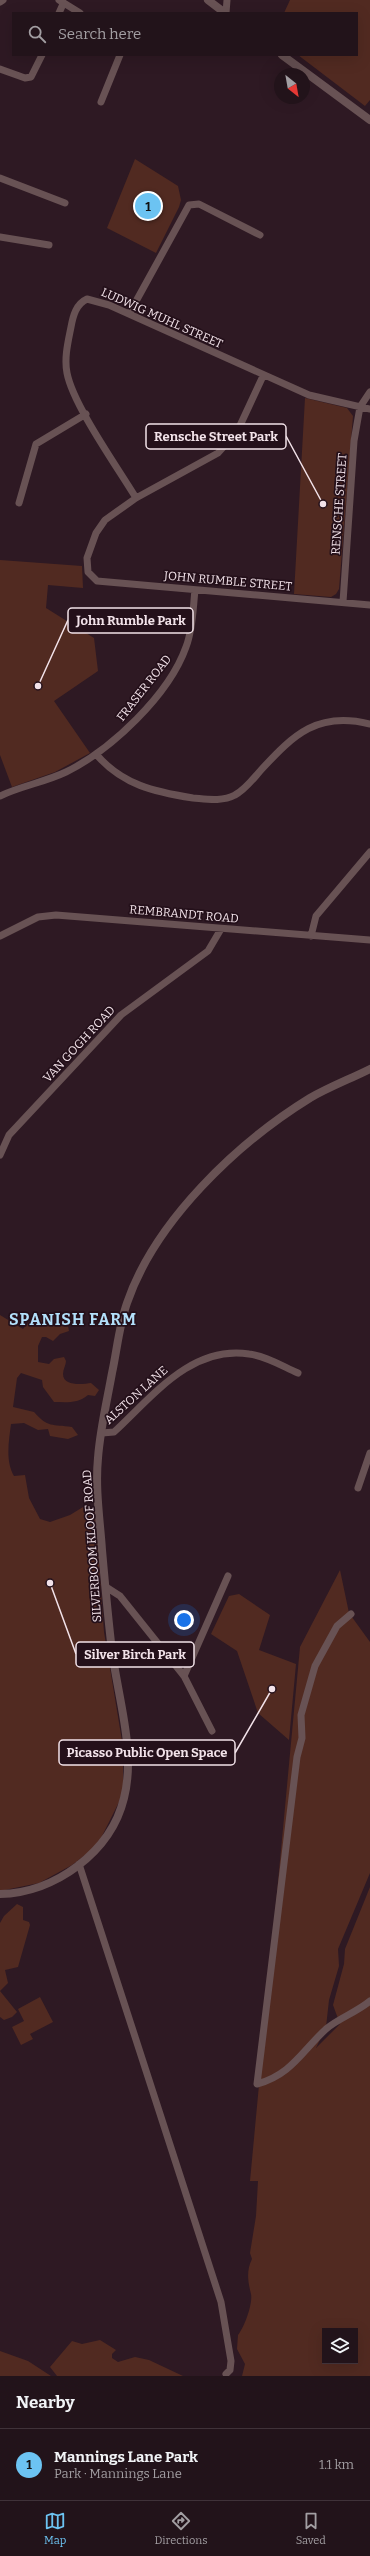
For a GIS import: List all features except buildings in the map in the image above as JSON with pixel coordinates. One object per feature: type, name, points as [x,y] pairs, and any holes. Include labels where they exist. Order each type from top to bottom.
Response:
[{"type":"street","points":[[208,0],[225,12]]},
{"type":"street","points":[[226,12],[227,0]]},
{"type":"street","points":[[59,12],[61,2],[78,12]]},
{"type":"street","points":[[0,69],[25,78],[31,77],[42,56]]},
{"type":"street","points":[[102,102],[120,56]]},
{"type":"street","points":[[283,56],[370,120]]},
{"type":"street","points":[[0,178],[65,203]]},
{"type":"street","points":[[129,314],[189,205],[199,204],[260,236]]},
{"type":"street","points":[[0,237],[49,245]]},
{"type":"street","name":"LUDWIG MUHL STREET","points":[[136,498],[86,414],[70,383],[66,368],[68,339],[74,314],[82,302],[90,299],[129,314],[309,395],[370,409]]},
{"type":"street","points":[[136,498],[218,453],[237,432],[264,376]]},
{"type":"street","points":[[360,407],[370,392]]},
{"type":"street","name":"RENSCHE STREET","points":[[343,602],[354,441],[360,407]]},
{"type":"street","points":[[19,503],[36,444],[86,414]]},
{"type":"street","name":"JOHN RUMBLE STREET","points":[[136,498],[114,512],[100,526],[87,558],[88,572],[97,581],[370,605]]},
{"type":"street","name":"FRASER ROAD","points":[[0,796],[54,777],[96,754],[125,731],[143,712],[178,664],[190,634],[195,590]]},
{"type":"street","points":[[96,754],[109,768],[125,780],[145,789],[204,799],[222,799],[234,796],[246,787],[286,743],[311,726],[330,720],[370,724]]},
{"type":"street","points":[[311,936],[316,916],[370,852]]},
{"type":"street","name":"REMBRANDT ROAD","points":[[0,936],[38,917],[48,915],[370,940]]},
{"type":"street","name":"VAN GOGH ROAD","points":[[0,1155],[10,1135],[121,1015],[208,951],[221,928]]},
{"type":"street","name":"SILVERBOOM KLOOF ROAD","points":[[0,1894],[22,1892],[45,1885],[79,1864],[99,1846],[115,1823],[125,1795],[128,1775],[126,1743],[112,1653],[98,1488],[98,1459],[123,1315],[128,1300],[162,1233],[246,1144],[312,1097],[370,1069]]},
{"type":"street","name":"ALSTON LANE","points":[[102,1433],[114,1432],[173,1376],[208,1358],[227,1354],[249,1354],[298,1373]]},
{"type":"street","points":[[358,1488],[370,1453]]},
{"type":"street","points":[[184,1676],[228,1576]]},
{"type":"street","points":[[106,1586],[120,1596],[184,1676],[212,1731]]},
{"type":"street","points":[[351,1614],[338,1626],[315,1666],[301,1715],[302,1738],[297,1757],[257,2084],[275,2079],[290,2067],[327,2029],[360,2009],[370,2001]]},
{"type":"street","points":[[79,1864],[221,2302],[230,2360],[230,2370],[226,2374]]},
{"type":"shaded area","points":[[290,0],[370,0],[370,100],[365,106],[299,56],[358,56],[358,12],[284,12]]},
{"type":"shaded area","points":[[135,159],[178,186],[181,200],[179,207],[156,253],[107,228]]},
{"type":"shaded area","points":[[305,398],[347,408],[353,416],[339,589],[336,594],[331,597],[294,594]]},
{"type":"shaded area","points":[[0,560],[82,566],[83,588],[48,585],[46,608],[94,638],[98,671],[54,701],[90,753],[55,772],[12,787],[0,755]]},
{"type":"shaded area","points":[[0,1315],[23,1329],[33,1317],[45,1321],[52,1326],[61,1323],[68,1326],[69,1331],[60,1334],[53,1341],[46,1337],[42,1337],[38,1346],[38,1362],[49,1364],[54,1359],[64,1357],[66,1364],[63,1374],[66,1381],[74,1384],[91,1383],[99,1390],[95,1396],[88,1395],[80,1400],[54,1402],[43,1387],[42,1380],[21,1373],[17,1378],[13,1407],[34,1412],[47,1423],[72,1427],[78,1435],[68,1439],[50,1436],[48,1429],[38,1430],[24,1423],[11,1424],[9,1464],[14,1476],[25,1475],[29,1498],[40,1519],[50,1522],[70,1515],[88,1504],[95,1512],[104,1632],[123,1747],[123,1789],[119,1802],[97,1846],[72,1865],[39,1883],[0,1891]]},
{"type":"shaded area","points":[[340,1570],[349,1613],[370,1642],[370,1873],[338,1949],[339,1966],[329,2000],[326,2027],[316,2048],[340,2024],[333,2005],[344,1964],[345,1949],[370,1887],[370,2376],[242,2376],[245,2364],[237,2349],[238,2335],[248,2316],[251,2304],[248,2272],[252,2259],[250,2253],[256,2216],[258,2181],[250,2181],[300,1647]]},
{"type":"shaded area","points":[[239,1594],[270,1615],[259,1650],[296,1664],[289,1740],[258,1713],[237,1651],[211,1634],[229,1596]]},
{"type":"shaded area","points":[[17,1904],[23,1907],[23,1920],[29,1922],[30,1925],[18,1967],[5,1970],[8,1983],[0,1991],[0,1923],[4,1916]]},
{"type":"shaded area","points":[[0,1991],[17,2012],[12,2017],[4,2020],[0,2017]]},
{"type":"shaded area","points":[[40,1997],[53,2022],[30,2034],[33,2039],[21,2045],[12,2027],[24,2021],[18,2009]]},
{"type":"shaded area","points":[[100,2340],[116,2350],[112,2354],[112,2358],[118,2362],[135,2357],[149,2360],[183,2376],[57,2376],[50,2367],[72,2341],[82,2344]]},
{"type":"shaded area","points":[[0,2351],[28,2361],[51,2376],[0,2376]]},
{"type":"place","name":"Mannings Lane Park","points":[[148,206]]},
{"type":"place","name":"Rensche Street Park","points":[[323,504]]},
{"type":"place","name":"John Rumble Park","points":[[38,686]]},
{"type":"place","name":"Silver Birch Park","points":[[50,1583]]},
{"type":"place","name":"Picasso Public Open Space","points":[[272,1689]]},
{"type":"district","name":"SPANISH FARM","points":[[73,1319]]}]
